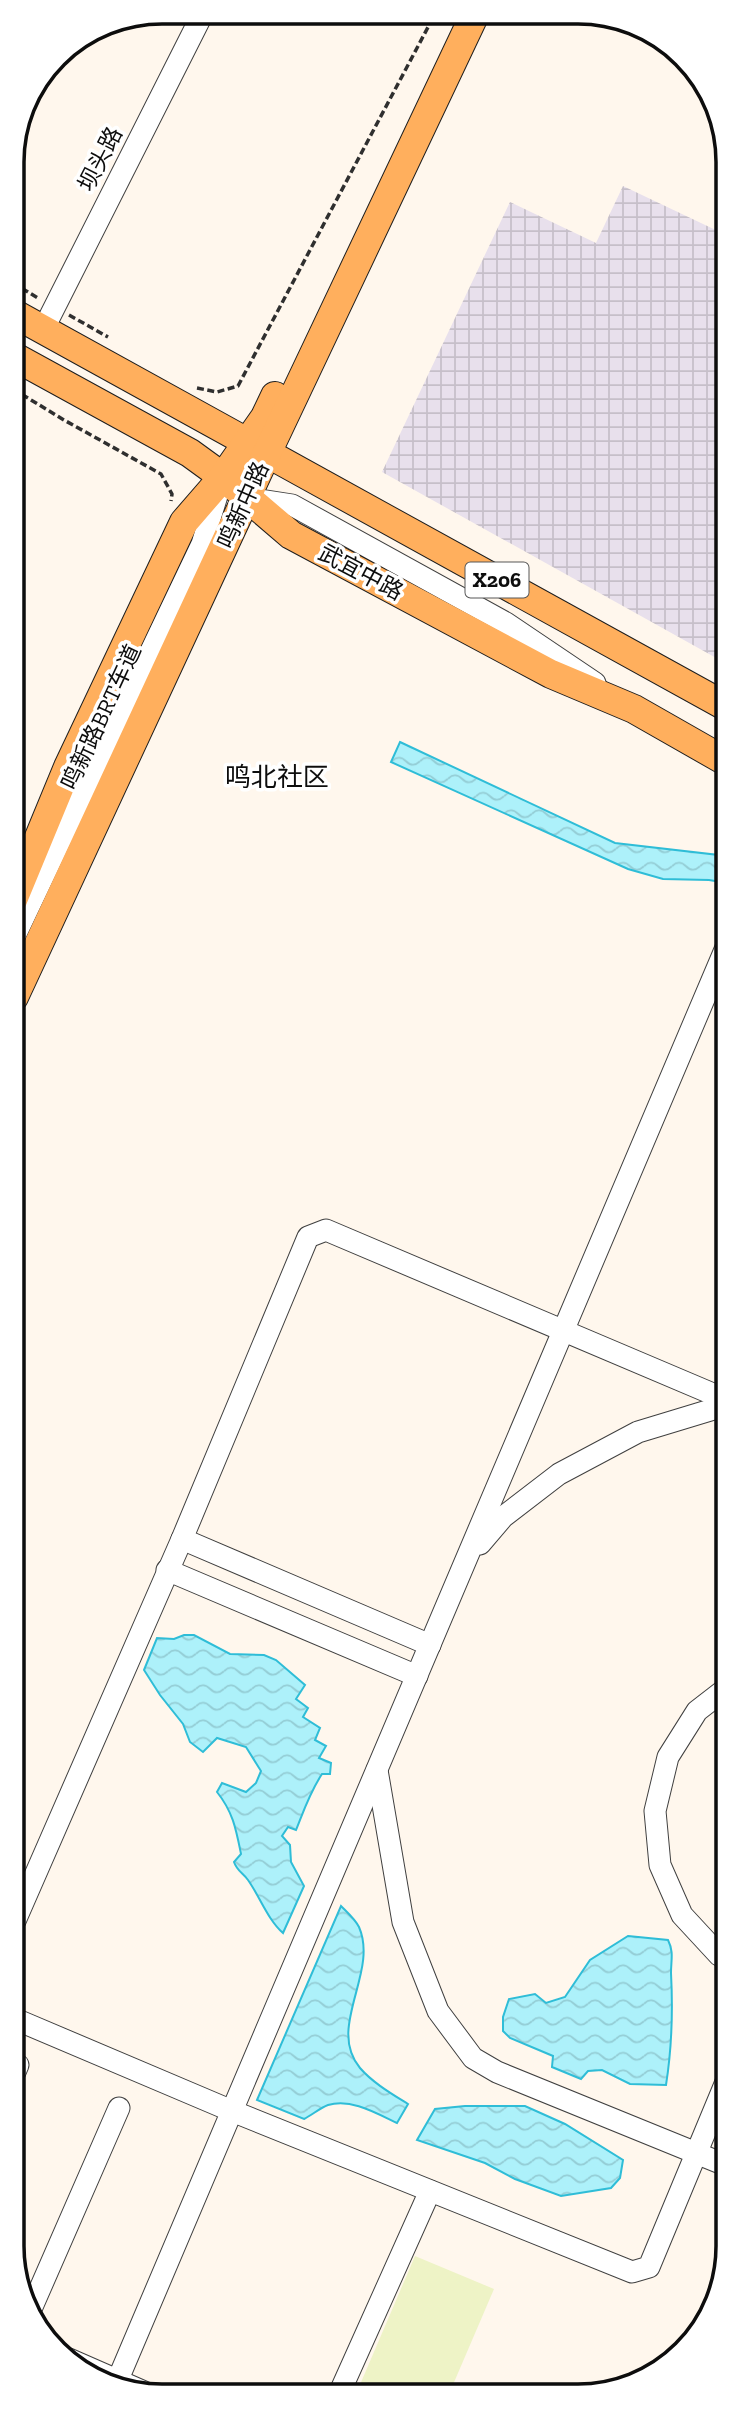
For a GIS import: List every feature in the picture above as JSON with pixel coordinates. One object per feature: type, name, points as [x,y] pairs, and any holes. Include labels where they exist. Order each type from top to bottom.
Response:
[{"type":"main road","name":"鸣新中路","points":[[25,972],[248,498],[257,447],[271,404],[452,24]]},
{"type":"main road","name":"鸣新中路","points":[[25,872],[68,767],[184,522],[223,477],[257,447],[470,24]]},
{"type":"main road","name":"X206","points":[[25,315],[49,318],[257,447],[716,701]]},
{"type":"main road","name":"武宜中路","points":[[25,363],[190,453],[223,477],[291,535],[551,674],[634,709],[716,756]]},
{"type":"street","name":"坝头路","points":[[49,318],[197,24]]},
{"type":"street","name":"鸣新路BRT车道","points":[[25,916],[202,544],[223,477]]},
{"type":"street","name":"鸣新路BRT车道","points":[[25,943],[207,554],[236,504],[248,498]]},
{"type":"street","points":[[119,2377],[716,970]]},
{"type":"street","points":[[24,1899],[182,1539],[308,1237],[326,1230],[716,1398]]},
{"type":"street","points":[[467,1560],[503,1517],[559,1475],[638,1432],[716,1407]]},
{"type":"street","points":[[182,1539],[430,1645]]},
{"type":"street","points":[[167,1570],[417,1676]]},
{"type":"street","points":[[716,1696],[697,1711],[668,1757],[655,1811],[660,1865],[682,1915],[716,1952]]},
{"type":"street","points":[[377,1770],[403,1922],[438,2011],[473,2058],[497,2072],[716,2161]]},
{"type":"street","points":[[24,2023],[232,2111],[632,2272],[649,2267],[716,2106]]},
{"type":"street","points":[[35,2299],[119,2108]]},
{"type":"street","points":[[343,2385],[430,2191]]},
{"type":"path","points":[[197,388],[217,393],[238,386],[430,24]]},
{"type":"path","points":[[25,295],[49,318],[114,341]]},
{"type":"path","points":[[25,396],[161,474],[172,494],[170,504]]},
{"type":"shaded area","points":[[623,186],[716,230],[716,658],[382,472],[510,202],[596,243]]},
{"type":"green space","points":[[415,2256],[494,2289],[453,2385],[360,2385]]},
{"type":"water","points":[[400,742],[615,843],[716,855],[716,881],[663,879],[628,869],[391,762]]},
{"type":"water","points":[[194,1635],[230,1654],[264,1655],[276,1660],[305,1685],[296,1699],[308,1708],[303,1717],[320,1728],[315,1740],[326,1746],[319,1758],[331,1763],[330,1774],[322,1774],[307,1801],[296,1830],[288,1827],[282,1836],[290,1845],[291,1862],[304,1886],[283,1933],[235,1865],[234,1862],[241,1854],[235,1829],[227,1807],[217,1792],[222,1783],[246,1792],[256,1783],[261,1771],[246,1747],[217,1738],[203,1752],[190,1742],[183,1724],[144,1670],[157,1638],[174,1639]]},
{"type":"water","points":[[341,1906],[359,1927],[363,1945],[363,1963],[350,2017],[348,2035],[351,2052],[360,2068],[371,2079],[408,2104],[397,2123],[346,2103],[328,2105],[304,2119],[257,2100]]},
{"type":"water","points":[[628,1936],[668,1940],[671,1948],[672,2029],[666,2085],[630,2084],[602,2070],[588,2071],[581,2079],[552,2067],[553,2056],[510,2038],[503,2031],[503,2017],[509,1999],[535,1994],[546,2003],[565,1997],[590,1960]]},
{"type":"water","points":[[525,2106],[565,2124],[623,2160],[620,2178],[611,2188],[561,2196],[515,2179],[485,2163],[417,2140],[435,2109]]},
{"type":"district","name":"鸣北社区","points":[[277,777]]}]
